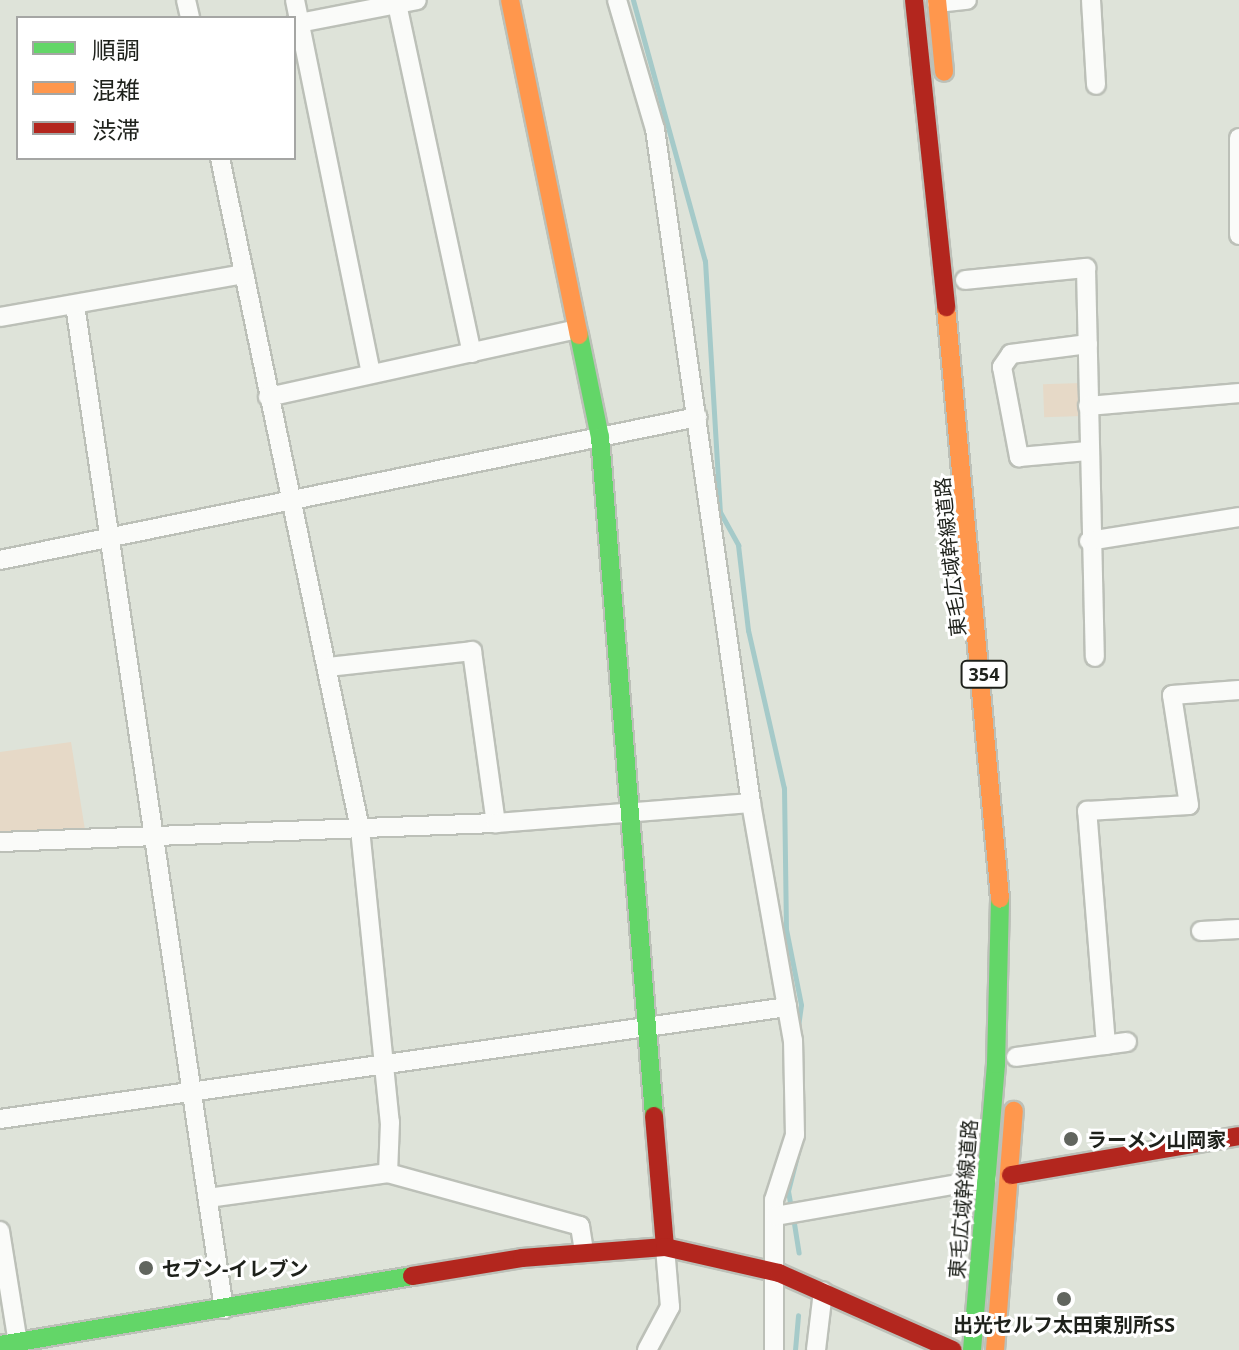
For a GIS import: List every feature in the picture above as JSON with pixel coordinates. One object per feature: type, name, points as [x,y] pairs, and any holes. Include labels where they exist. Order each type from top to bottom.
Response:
[{"type":"main road","points":[[510,0],[600,437],[665,1247]]},
{"type":"main road","name":"東毛広域幹線道路","points":[[914,0],[980,631],[1000,890],[987,1179],[972,1350]]},
{"type":"main road","points":[[937,2],[946,96]]},
{"type":"main road","points":[[995,1350],[1011,1175],[1018,861]]},
{"type":"main road","points":[[1011,1175],[1239,1136]]},
{"type":"main road","points":[[12,1346],[584,1250],[665,1247],[779,1273],[953,1350]]},
{"type":"street","points":[[295,0],[297,23],[371,373]]},
{"type":"street","points":[[297,23],[417,0]]},
{"type":"street","points":[[617,0],[655,129],[751,803],[787,1007],[799,1099],[775,1216],[779,1273],[774,1350]]},
{"type":"street","points":[[937,2],[967,0]]},
{"type":"street","points":[[1091,0],[1096,85]]},
{"type":"street","points":[[397,4],[472,353]]},
{"type":"street","points":[[1239,138],[1239,235]]},
{"type":"street","points":[[220,160],[360,829],[383,1064],[388,1173]]},
{"type":"street","points":[[965,280],[1086,268],[1089,541],[1095,657]]},
{"type":"street","points":[[0,317],[244,274]]},
{"type":"street","points":[[75,305],[224,1309]]},
{"type":"street","points":[[268,397],[577,329]]},
{"type":"street","points":[[1088,344],[1011,354],[1002,367],[1019,457],[1088,451]]},
{"type":"street","points":[[1088,406],[1239,393]]},
{"type":"street","points":[[0,560],[292,503],[697,417]]},
{"type":"street","points":[[1089,541],[1239,517]]},
{"type":"street","points":[[328,667],[472,651],[496,823]]},
{"type":"street","points":[[1106,1045],[1087,811],[1189,805],[1172,695],[1239,690]]},
{"type":"street","points":[[0,842],[496,823],[751,803]]},
{"type":"street","points":[[1201,931],[1239,929]]},
{"type":"street","points":[[0,1119],[648,1023],[787,1007]]},
{"type":"street","points":[[1016,1057],[1127,1042]]},
{"type":"street","points":[[208,1198],[388,1173],[580,1226],[584,1250]]},
{"type":"street","points":[[775,1216],[987,1179]]},
{"type":"street","points":[[0,1238],[12,1346]]},
{"type":"street","points":[[647,1350],[670,1307],[665,1247]]},
{"type":"street","points":[[816,1350],[823,1291]]},
{"type":"shaded area","points":[[1081,383],[1082,416],[1044,417],[1043,384]]},
{"type":"shaded area","points":[[71,742],[85,830],[0,835],[0,752]]},
{"type":"waterway","points":[[633,0],[705,261],[720,512],[738,545],[748,630],[784,788],[786,929],[801,1005],[798,1026]]},
{"type":"waterway","points":[[791,1208],[788,1191],[801,1140]]},
{"type":"waterway","points":[[793,1217],[799,1253]]},
{"type":"waterway","points":[[795,1350],[798,1315]]},
{"type":"traffic: fast","points":[[579,335],[600,437],[654,1116]]},
{"type":"traffic: fast","points":[[972,1350],[996,1064],[1000,899]]},
{"type":"traffic: fast","points":[[0,1345],[412,1276]]},
{"type":"traffic: slow","points":[[510,0],[579,335]]},
{"type":"traffic: slow","points":[[937,0],[944,72]]},
{"type":"traffic: slow","points":[[946,307],[1000,899]]},
{"type":"traffic: slow","points":[[995,1350],[1014,1111]]},
{"type":"traffic: jam","points":[[914,0],[946,307]]},
{"type":"traffic: jam","points":[[654,1116],[665,1247]]},
{"type":"traffic: jam","points":[[1011,1175],[1239,1136]]},
{"type":"traffic: jam","points":[[412,1276],[522,1258],[665,1247],[779,1273],[953,1350]]},
{"type":"place","name":"ラーメン山岡家","points":[[1071,1139]]},
{"type":"place","name":"セブン-イレブン","points":[[146,1268]]},
{"type":"place","name":"出光セルフ太田東別所SS","points":[[1064,1299]]}]
